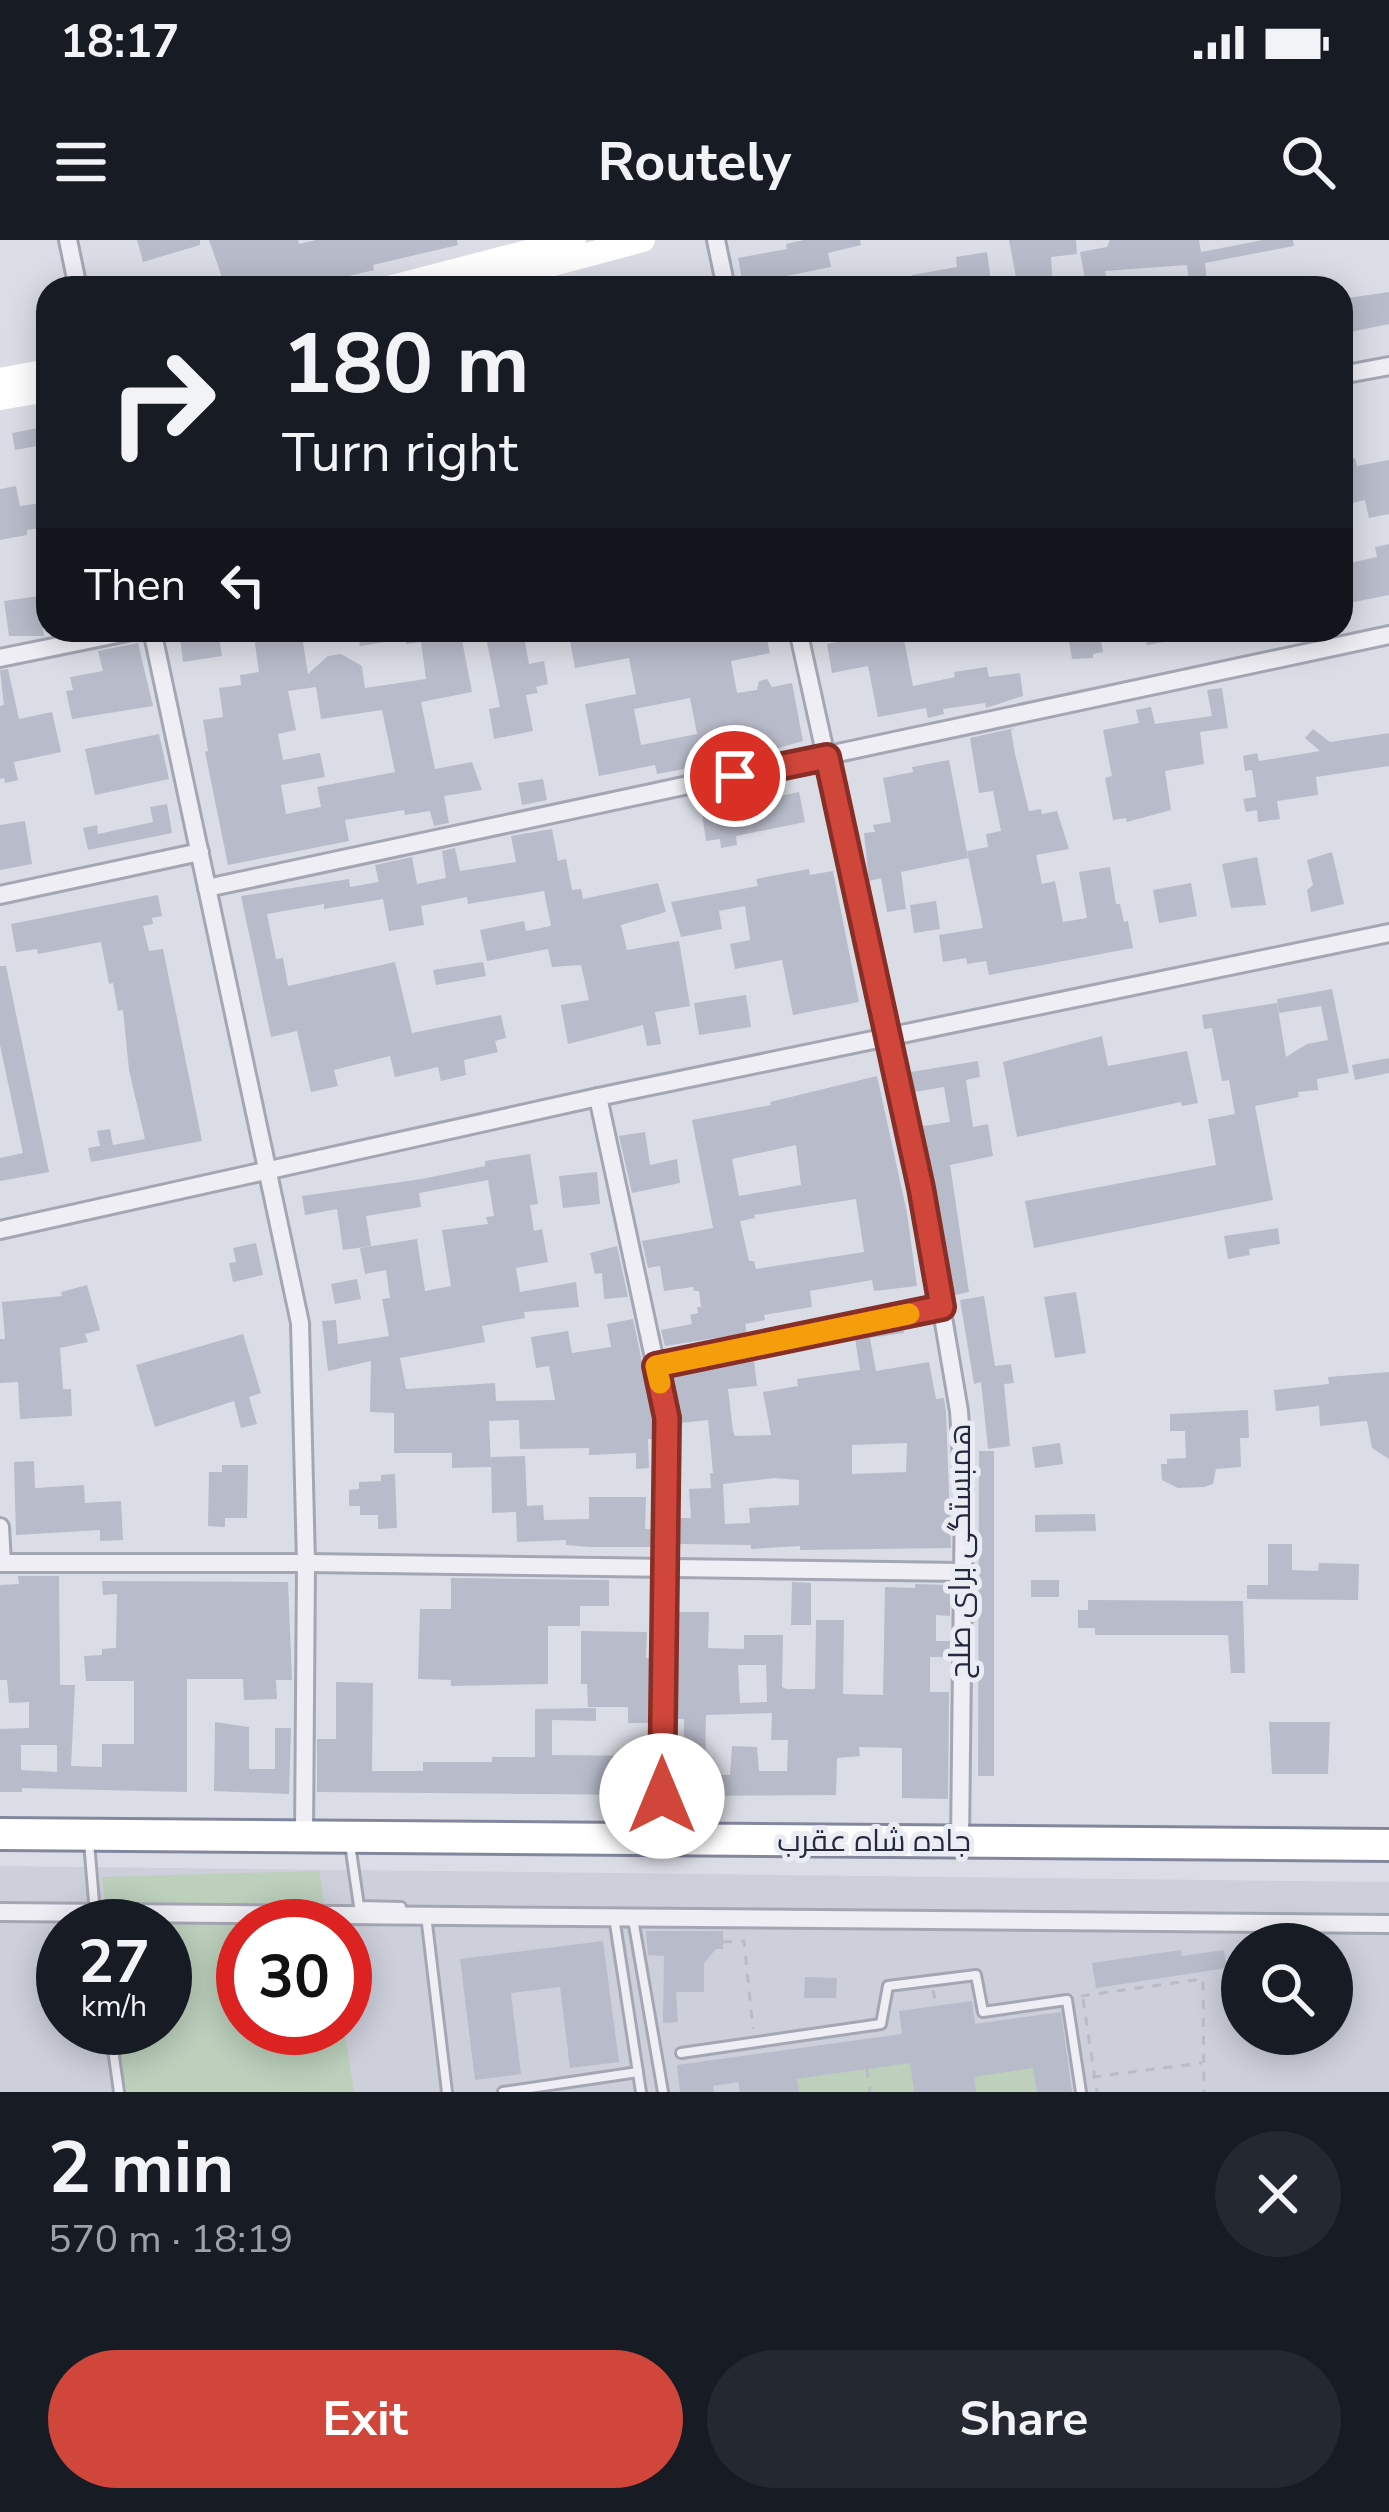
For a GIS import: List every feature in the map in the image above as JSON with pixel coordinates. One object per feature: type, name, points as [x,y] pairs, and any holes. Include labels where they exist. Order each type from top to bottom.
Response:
[{"type":"highway","name":"جاده شاه عقرب","points":[[0,1834],[1389,1845]]},
{"type":"main road","points":[[434,276],[574,240]]},
{"type":"main road","points":[[508,276],[643,240]]},
{"type":"main road","points":[[0,380],[36,373]]},
{"type":"main road","points":[[0,398],[36,392]]},
{"type":"street","points":[[68,240],[76,276]]},
{"type":"street","points":[[716,240],[724,276]]},
{"type":"street","points":[[1353,373],[1389,366]]},
{"type":"street","points":[[1353,641],[1389,634]]},
{"type":"street","points":[[0,658],[78,642]]},
{"type":"street","points":[[155,642],[300,1324],[306,1563],[304,1836]]},
{"type":"street","name":"همبستگی برای صلح","points":[[801,642],[888,1036],[959,1411],[960,1841]]},
{"type":"street","points":[[207,888],[1350,642]]},
{"type":"street","points":[[0,895],[200,852]]},
{"type":"street","points":[[0,1230],[598,1097],[1389,933]]},
{"type":"street","points":[[598,1097],[667,1418],[662,1841]]},
{"type":"street","points":[[656,1366],[942,1307]]},
{"type":"street","points":[[0,1527],[1,1563],[962,1572]]},
{"type":"street","points":[[0,1912],[36,1915]]},
{"type":"street","points":[[192,1920],[1389,1924]]},
{"type":"lane","points":[[89,1835],[94,1899]]},
{"type":"lane","points":[[349,1837],[358,1906],[614,1912],[641,2092]]},
{"type":"lane","points":[[425,1908],[447,2092]]},
{"type":"lane","points":[[633,1918],[663,2092]]},
{"type":"lane","points":[[681,2053],[881,2024],[888,1986],[976,1975],[982,2012],[1067,2000],[1081,2092]]},
{"type":"lane","points":[[114,2055],[119,2092]]},
{"type":"lane","points":[[503,2092],[638,2072]]},
{"type":"path","points":[[723,1942],[744,1941],[754,2042]]},
{"type":"path","points":[[1067,2000],[1203,1979],[1204,2092]]},
{"type":"path","points":[[1083,1996],[1097,2092]]},
{"type":"path","points":[[1079,2078],[1204,2062]]},
{"type":"path","points":[[867,2069],[870,2092]]},
{"type":"shaded area","points":[[0,1866],[1389,1882],[1389,2092],[0,2092]]},
{"type":"green space","points":[[319,1871],[324,1899],[216,1899],[216,2055],[348,2055],[354,2092],[123,2092],[120,2055],[192,2055],[192,1899],[104,1899],[102,1877]]},
{"type":"green space","points":[[971,2058],[989,2074],[1033,2068],[1037,2092],[976,2092]]},
{"type":"green space","points":[[910,2063],[914,2092],[799,2092],[797,2079]]},
{"type":"building","points":[[137,240],[200,240],[200,245],[143,262]]},
{"type":"building","points":[[209,240],[298,240],[299,244],[457,240],[458,245],[373,265],[374,270],[349,276],[222,276]]},
{"type":"building","points":[[860,240],[861,245],[828,253],[831,267],[787,276],[741,276],[738,258],[787,249],[786,244]]},
{"type":"building","points":[[1009,240],[1076,240],[1077,254],[1051,257],[1052,276],[1016,276]]},
{"type":"building","points":[[1110,240],[1199,240],[1201,252],[1263,240],[1293,240],[1294,246],[1205,263],[1206,276],[1188,276],[1187,265],[1084,276],[1080,252],[1107,247]]},
{"type":"building","points":[[987,252],[990,276],[912,276],[957,267],[956,257]]},
{"type":"building","points":[[1389,292],[1389,324],[1353,332],[1353,297]]},
{"type":"building","points":[[36,428],[36,446],[15,450],[12,433]]},
{"type":"building","points":[[1353,458],[1357,466],[1389,460],[1389,514],[1369,518],[1365,500],[1353,503]]},
{"type":"building","points":[[16,486],[20,506],[36,504],[36,529],[0,540],[0,489]]},
{"type":"building","points":[[1389,544],[1389,595],[1353,602],[1353,562],[1377,557],[1375,547]]},
{"type":"building","points":[[36,596],[36,636],[9,636],[4,601]]},
{"type":"building","points":[[180,642],[220,642],[222,656],[183,662]]},
{"type":"building","points":[[255,642],[303,642],[308,674],[328,656],[341,654],[362,666],[365,688],[426,679],[421,642],[462,642],[472,692],[421,702],[435,769],[472,762],[482,790],[444,796],[449,823],[434,826],[430,811],[405,815],[404,810],[345,820],[349,841],[228,865],[203,720],[223,717],[219,688],[241,685],[240,675],[259,672]],"holes":[[[316,687],[321,719],[382,710],[395,772],[317,787],[321,807],[286,814],[281,785],[325,777],[320,753],[283,760],[278,734],[296,730],[288,691]]]},
{"type":"building","points":[[487,642],[525,642],[529,664],[544,661],[548,684],[526,695],[533,731],[494,739],[489,709],[500,707]]},
{"type":"building","points":[[570,642],[768,642],[770,653],[731,661],[737,693],[757,690],[759,681],[767,679],[772,687],[792,683],[803,741],[772,750],[715,756],[716,763],[657,774],[655,765],[599,776],[585,704],[636,694],[629,658],[575,668]],"holes":[[[690,698],[697,734],[641,745],[634,709]]]},
{"type":"building","points":[[904,642],[913,686],[987,667],[989,677],[1020,673],[1023,696],[986,708],[985,703],[943,709],[944,714],[928,718],[926,708],[878,717],[868,666],[832,673],[827,644]]},
{"type":"building","points":[[1069,642],[1101,642],[1103,652],[1093,658],[1072,659]]},
{"type":"building","points":[[138,643],[153,706],[72,719],[66,691],[73,690],[70,677],[103,671],[98,651]]},
{"type":"building","points":[[8,669],[19,719],[52,712],[61,752],[14,762],[18,780],[5,783],[0,779],[0,706],[4,705],[0,670]]},
{"type":"building","points":[[1222,688],[1228,728],[1200,732],[1204,764],[1165,771],[1171,810],[1127,822],[1126,818],[1113,820],[1105,778],[1112,776],[1103,730],[1139,723],[1136,710],[1151,707],[1155,724],[1212,716],[1207,690]]},
{"type":"building","points":[[1014,728],[1015,754],[1029,811],[1057,811],[1069,849],[1036,855],[1042,884],[1055,881],[1063,922],[1087,918],[1079,872],[1110,867],[1116,904],[1120,904],[1124,922],[1128,921],[1133,948],[989,975],[986,961],[943,962],[939,935],[983,928],[967,851],[988,847],[986,834],[1001,831],[993,791],[979,793],[970,738]]},
{"type":"building","points":[[1313,729],[1330,742],[1389,733],[1389,766],[1316,777],[1318,795],[1277,801],[1280,819],[1258,822],[1257,810],[1246,812],[1243,799],[1256,797],[1252,770],[1245,771],[1243,756],[1257,753],[1259,761],[1320,751],[1305,738]]},
{"type":"building","points":[[159,734],[169,779],[95,795],[85,749]]},
{"type":"building","points":[[949,760],[968,858],[901,872],[906,909],[887,912],[881,878],[869,881],[864,833],[875,832],[873,825],[891,822],[883,778]]},
{"type":"building","points":[[543,779],[547,800],[522,805],[518,783]]},
{"type":"building","points":[[799,792],[805,822],[736,836],[737,845],[721,848],[720,839],[706,841],[702,814]]},
{"type":"building","points":[[167,804],[172,833],[88,850],[83,828],[97,825],[98,834],[153,822],[150,807]]},
{"type":"building","points":[[25,821],[32,864],[0,870],[0,825]]},
{"type":"building","points":[[552,829],[558,861],[566,859],[572,890],[581,889],[583,899],[658,883],[666,912],[621,925],[627,950],[679,941],[690,1006],[655,1012],[661,1044],[647,1046],[643,1025],[568,1044],[561,1005],[589,1000],[581,965],[552,967],[548,949],[487,961],[480,930],[524,921],[526,931],[551,926],[544,891],[468,904],[467,897],[421,906],[424,925],[389,931],[383,899],[324,909],[324,904],[267,914],[276,959],[283,958],[288,986],[395,962],[412,1033],[501,1015],[506,1038],[495,1041],[498,1052],[464,1060],[466,1075],[441,1081],[438,1067],[395,1077],[390,1056],[334,1070],[338,1086],[311,1092],[297,1031],[271,1037],[241,896],[349,879],[350,887],[379,882],[375,865],[412,857],[417,884],[446,878],[442,851],[455,848],[460,871],[516,862],[511,836]]},
{"type":"building","points":[[1332,852],[1344,904],[1311,912],[1307,890],[1313,885],[1307,860]]},
{"type":"building","points":[[1257,857],[1266,905],[1231,908],[1222,864]]},
{"type":"building","points":[[809,869],[810,875],[833,871],[859,1002],[793,1015],[782,960],[735,969],[730,944],[750,940],[745,906],[719,911],[722,929],[681,937],[671,902],[758,886],[756,879]]},
{"type":"building","points":[[1191,883],[1197,916],[1159,923],[1153,890]]},
{"type":"building","points":[[158,895],[162,916],[143,926],[149,951],[163,949],[202,1141],[91,1162],[88,1148],[100,1146],[97,1131],[110,1129],[113,1145],[145,1139],[129,1070],[123,1010],[118,1011],[113,983],[109,984],[101,942],[38,954],[37,949],[16,952],[11,924]]},
{"type":"building","points":[[936,901],[940,929],[914,933],[910,905]]},
{"type":"building","points":[[483,962],[486,976],[436,985],[433,970]]},
{"type":"building","points":[[0,966],[6,966],[49,1172],[0,1181],[0,1158],[23,1153],[0,1045]]},
{"type":"building","points":[[1332,989],[1349,1073],[1317,1079],[1318,1090],[1298,1092],[1299,1097],[1255,1106],[1273,1200],[1034,1248],[1025,1201],[1216,1165],[1208,1119],[1235,1114],[1229,1080],[1222,1081],[1212,1028],[1204,1029],[1202,1015],[1277,1003],[1286,1057],[1307,1044],[1328,1040],[1321,1006],[1279,1013],[1277,999]]},
{"type":"building","points":[[746,995],[751,1027],[699,1035],[694,1003]]},
{"type":"building","points":[[1102,1036],[1108,1066],[1187,1051],[1198,1103],[1182,1106],[1181,1102],[1017,1137],[1003,1062]]},
{"type":"building","points":[[1389,1058],[1389,1073],[1355,1080],[1352,1065]]},
{"type":"building","points":[[978,1061],[980,1077],[966,1080],[973,1127],[988,1124],[993,1156],[950,1165],[969,1292],[955,1295],[923,1126],[950,1122],[944,1087],[914,1092],[911,1072]]},
{"type":"building","points":[[877,1076],[907,1213],[917,1286],[874,1291],[872,1280],[810,1291],[812,1307],[764,1315],[765,1320],[745,1324],[747,1333],[665,1346],[661,1330],[692,1324],[690,1315],[701,1307],[699,1291],[693,1287],[664,1291],[660,1266],[648,1268],[642,1241],[713,1228],[692,1120]],"holes":[[[796,1145],[801,1185],[739,1196],[732,1159]],[[856,1199],[864,1252],[756,1269],[754,1261],[749,1261],[740,1221]]]},
{"type":"building","points":[[645,1132],[650,1165],[677,1159],[680,1183],[632,1193],[619,1136]]},
{"type":"building","points":[[530,1154],[538,1204],[530,1205],[534,1231],[542,1229],[548,1262],[516,1268],[520,1292],[576,1282],[579,1307],[524,1312],[525,1318],[482,1326],[485,1342],[400,1358],[406,1389],[495,1383],[496,1401],[555,1400],[549,1366],[536,1368],[531,1337],[568,1331],[572,1353],[611,1347],[607,1324],[633,1319],[654,1419],[654,1439],[648,1439],[649,1468],[636,1469],[636,1453],[589,1455],[589,1448],[520,1449],[519,1420],[489,1421],[491,1467],[452,1468],[452,1453],[394,1453],[394,1413],[370,1412],[371,1361],[328,1371],[322,1321],[336,1320],[338,1344],[389,1336],[382,1299],[390,1298],[386,1270],[365,1274],[360,1248],[417,1239],[425,1291],[451,1286],[442,1230],[488,1224],[486,1217],[494,1216],[488,1180],[419,1193],[421,1207],[366,1216],[371,1246],[343,1250],[337,1209],[305,1215],[302,1196],[422,1179]]},
{"type":"building","points":[[597,1172],[600,1204],[563,1208],[559,1176]]},
{"type":"building","points":[[1278,1228],[1280,1244],[1249,1249],[1250,1255],[1228,1259],[1224,1236]]},
{"type":"building","points":[[256,1243],[263,1275],[233,1282],[229,1263],[236,1262],[233,1248]]},
{"type":"building","points":[[617,1246],[628,1297],[604,1299],[602,1273],[595,1274],[590,1253]]},
{"type":"building","points":[[357,1279],[361,1299],[335,1304],[331,1284]]},
{"type":"building","points":[[87,1285],[100,1330],[85,1334],[88,1342],[60,1348],[63,1389],[71,1389],[72,1416],[20,1419],[18,1382],[0,1383],[0,1339],[5,1339],[2,1302],[62,1296],[61,1292]]},
{"type":"building","points":[[1076,1292],[1086,1353],[1055,1358],[1044,1297]]},
{"type":"building","points":[[984,1296],[995,1366],[1011,1364],[1014,1383],[1004,1384],[1010,1446],[988,1449],[981,1382],[974,1384],[960,1300]]},
{"type":"building","points":[[903,1328],[904,1333],[870,1338],[876,1371],[929,1362],[936,1399],[944,1398],[946,1412],[951,1548],[800,1550],[800,1546],[751,1549],[751,1545],[678,1544],[679,1518],[691,1518],[689,1489],[711,1488],[713,1473],[708,1420],[680,1423],[671,1376],[754,1361],[757,1386],[728,1389],[733,1431],[735,1436],[771,1435],[763,1392],[798,1386],[797,1379],[860,1370],[855,1338]],"holes":[[[907,1443],[906,1472],[852,1474],[852,1445]],[[799,1480],[799,1505],[749,1508],[750,1523],[725,1524],[723,1484]]]},
{"type":"building","points":[[243,1334],[261,1393],[249,1397],[257,1424],[241,1428],[234,1401],[155,1427],[136,1365]]},
{"type":"building","points":[[1389,1372],[1389,1459],[1372,1448],[1367,1421],[1320,1426],[1319,1406],[1276,1411],[1274,1390],[1329,1384],[1328,1377]]},
{"type":"building","points":[[1248,1410],[1249,1438],[1240,1438],[1241,1467],[1216,1469],[1213,1484],[1204,1487],[1178,1488],[1162,1480],[1161,1464],[1186,1458],[1185,1431],[1170,1431],[1170,1414]]},
{"type":"building","points":[[1060,1443],[1063,1464],[1035,1468],[1032,1447]]},
{"type":"building","points":[[979,1451],[994,1451],[994,1776],[978,1776]]},
{"type":"building","points":[[525,1456],[527,1506],[543,1505],[544,1520],[589,1519],[589,1497],[646,1497],[645,1529],[653,1529],[653,1547],[589,1547],[566,1545],[566,1540],[517,1542],[516,1512],[492,1513],[491,1457]]},
{"type":"building","points":[[34,1461],[35,1488],[84,1485],[85,1503],[121,1501],[123,1540],[100,1541],[100,1530],[16,1535],[14,1462]]},
{"type":"building","points":[[222,1465],[248,1465],[247,1518],[225,1518],[225,1527],[208,1526],[209,1472],[222,1472]]},
{"type":"building","points":[[395,1474],[397,1528],[378,1529],[378,1515],[360,1515],[360,1506],[349,1506],[349,1490],[359,1489],[359,1482],[381,1481],[381,1475]]},
{"type":"building","points":[[1095,1514],[1096,1531],[1035,1532],[1035,1515]]},
{"type":"building","points":[[1268,1544],[1292,1544],[1292,1570],[1318,1571],[1319,1563],[1359,1564],[1358,1600],[1247,1599],[1247,1585],[1268,1585]]},
{"type":"building","points":[[18,1576],[59,1576],[60,1685],[75,1685],[71,1766],[102,1767],[102,1744],[134,1744],[134,1681],[86,1681],[84,1656],[116,1648],[117,1594],[103,1595],[102,1581],[288,1582],[292,1680],[276,1680],[277,1699],[244,1700],[243,1679],[187,1679],[187,1792],[22,1788],[22,1792],[0,1792],[0,1729],[29,1728],[29,1702],[9,1703],[7,1680],[0,1680],[0,1585],[19,1584]],"holes":[[[21,1745],[57,1745],[57,1772],[21,1770]]]},
{"type":"building","points":[[451,1578],[609,1580],[609,1606],[580,1606],[580,1626],[548,1626],[548,1684],[451,1686],[451,1680],[418,1679],[420,1609],[451,1609]]},
{"type":"building","points":[[1031,1580],[1059,1580],[1059,1597],[1031,1597]]},
{"type":"building","points":[[792,1582],[811,1583],[811,1625],[791,1625]]},
{"type":"building","points":[[915,1584],[950,1585],[950,1616],[936,1615],[936,1641],[950,1641],[949,1657],[930,1657],[930,1692],[949,1692],[948,1799],[902,1798],[902,1748],[859,1747],[860,1756],[837,1758],[836,1795],[699,1796],[699,1802],[677,1802],[677,1783],[683,1783],[684,1719],[676,1719],[677,1612],[709,1612],[708,1648],[744,1649],[744,1635],[783,1635],[782,1687],[786,1689],[815,1689],[816,1620],[844,1620],[843,1694],[883,1695],[885,1587],[915,1588]],"holes":[[[738,1665],[766,1665],[767,1702],[740,1703]],[[772,1713],[771,1740],[788,1740],[787,1771],[759,1771],[757,1747],[732,1746],[730,1775],[705,1775],[706,1715]]]},
{"type":"building","points":[[1088,1600],[1243,1601],[1245,1673],[1231,1673],[1228,1635],[1095,1635],[1095,1628],[1078,1628],[1078,1610],[1088,1610]]},
{"type":"building","points":[[581,1631],[647,1632],[649,1723],[628,1723],[628,1707],[588,1707],[587,1684],[581,1684]]},
{"type":"building","points":[[336,1682],[373,1683],[372,1771],[423,1771],[423,1762],[535,1757],[535,1709],[596,1708],[596,1721],[552,1720],[552,1755],[648,1756],[648,1795],[317,1792],[317,1739],[336,1739]]},
{"type":"building","points":[[215,1722],[249,1727],[249,1769],[275,1769],[275,1728],[291,1728],[289,1794],[214,1791]]},
{"type":"building","points":[[1269,1722],[1330,1722],[1328,1774],[1272,1774]]},
{"type":"building","points":[[646,1931],[723,1931],[723,1949],[716,1949],[704,1963],[704,1992],[676,1992],[678,2022],[663,2023],[664,1956],[648,1955]]},
{"type":"building","points":[[603,1941],[619,2062],[570,2068],[560,1987],[511,1993],[521,2074],[475,2080],[460,1959]]},
{"type":"building","points":[[1181,1950],[1182,1956],[1221,1950],[1221,1969],[1096,1988],[1092,1963]]},
{"type":"building","points":[[805,1977],[837,1978],[836,1998],[804,1998]]},
{"type":"building","points":[[972,2001],[975,2024],[1061,2012],[1072,2092],[1037,2092],[1033,2068],[974,2077],[976,2092],[914,2092],[910,2063],[797,2079],[799,2092],[740,2092],[738,2082],[713,2086],[714,2092],[680,2092],[677,2065],[902,2034],[899,2011]]},
{"type":"slow traffic","points":[[660,1383],[656,1366],[909,1314]]},
{"type":"route","points":[[662,1796],[667,1418],[656,1366],[942,1307],[921,1188],[827,757],[735,776]]}]
